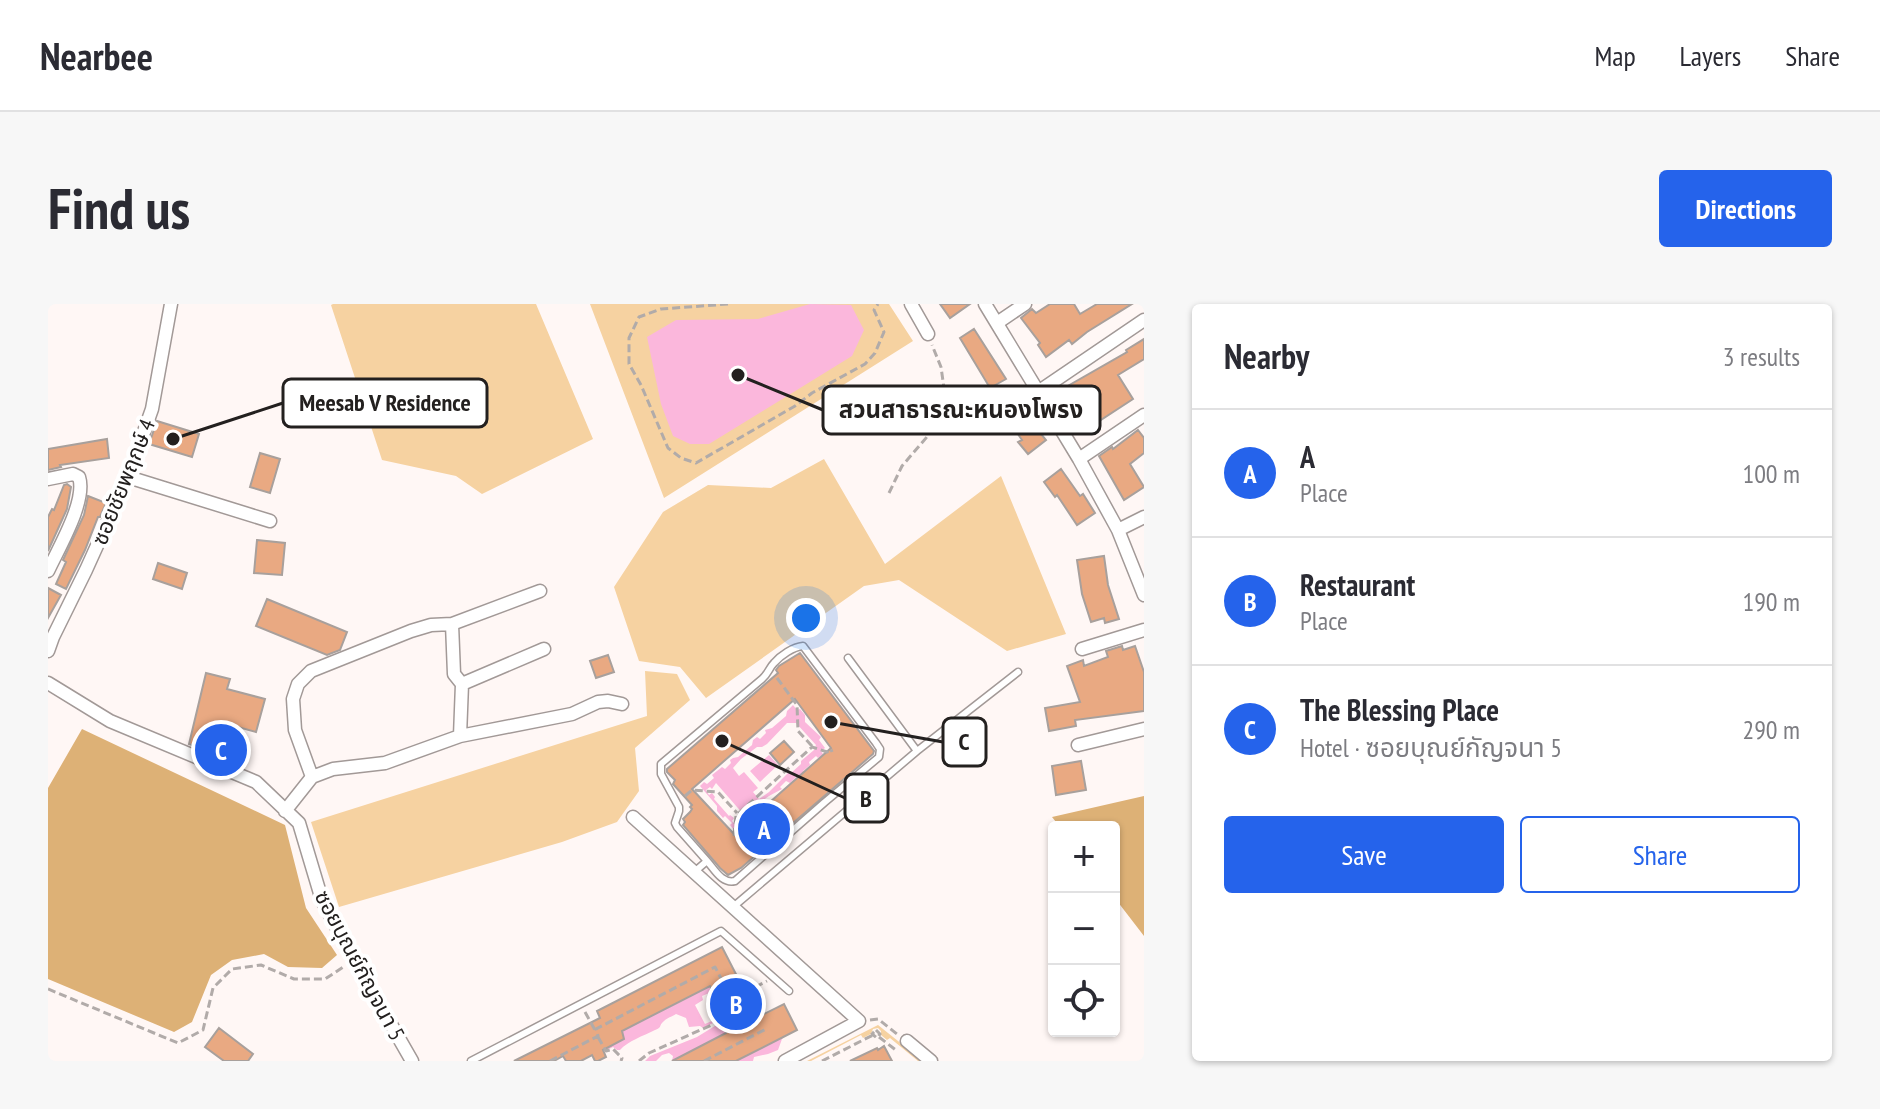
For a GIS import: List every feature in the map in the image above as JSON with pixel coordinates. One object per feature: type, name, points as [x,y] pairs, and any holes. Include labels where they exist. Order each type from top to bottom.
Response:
[{"type":"street","name":"ซอยชัยพฤกษ์ 4","points":[[48,651],[50,634],[86,570],[128,477],[152,409],[171,304]]},
{"type":"street","points":[[911,304],[928,334]]},
{"type":"street","points":[[985,304],[1118,530],[1144,595]]},
{"type":"street","points":[[997,323],[1025,304]]},
{"type":"street","points":[[1038,392],[1144,320]]},
{"type":"street","points":[[1079,459],[1144,415]]},
{"type":"street","points":[[48,479],[73,474],[79,477],[81,485],[74,513],[48,571]]},
{"type":"street","points":[[128,477],[270,521]]},
{"type":"street","points":[[1118,530],[1144,517]]},
{"type":"street","points":[[312,777],[295,730],[293,699],[298,684],[311,671],[431,625],[452,624],[540,591]]},
{"type":"street","points":[[452,624],[454,674],[462,684],[460,736]]},
{"type":"street","points":[[1082,649],[1144,630]]},
{"type":"street","points":[[462,684],[544,649]]},
{"type":"street","name":"ซอยบุณย์กัญจนา 5","points":[[48,683],[110,721],[256,782],[299,823],[322,900],[412,1061]]},
{"type":"street","points":[[285,811],[312,777],[333,769],[385,763],[460,736],[572,714],[598,702],[622,704]]},
{"type":"street","points":[[1078,745],[1144,729]]},
{"type":"street","points":[[633,817],[859,1021],[785,1061]]},
{"type":"street","points":[[907,1041],[931,1061]]},
{"type":"lane","points":[[803,646],[881,753],[735,881],[729,882],[722,879],[677,827],[678,806],[661,774],[661,764],[762,679],[770,668],[794,648],[803,646]]},
{"type":"lane","points":[[848,658],[917,751]]},
{"type":"lane","points":[[732,908],[917,751],[1018,672]]},
{"type":"lane","points":[[693,873],[707,861]]},
{"type":"lane","points":[[471,1061],[721,931],[789,991]]},
{"type":"path","points":[[728,304],[661,309],[639,317],[629,338],[629,364],[668,448],[681,458],[696,463],[865,364],[875,353],[884,332],[874,310],[878,304]]},
{"type":"path","points":[[889,493],[902,466],[944,417],[941,367],[928,334]]},
{"type":"path","points":[[770,668],[797,705],[798,731],[813,747],[827,752],[831,749],[832,752]]},
{"type":"path","points":[[734,834],[739,813],[813,747]]},
{"type":"path","points":[[678,806],[692,790],[718,792],[739,813]]},
{"type":"path","points":[[48,989],[178,1043],[203,1030],[213,988],[232,969],[261,965],[294,979],[325,979],[354,960]]},
{"type":"path","points":[[598,1036],[596,1029],[715,967],[732,999]]},
{"type":"path","points":[[639,1061],[649,1053],[725,1019],[732,999],[763,984],[772,976]]},
{"type":"path","points":[[581,1004],[606,1051],[613,1049],[622,1058],[621,1061]]},
{"type":"path","points":[[859,1021],[878,1019],[907,1041]]},
{"type":"path","points":[[704,1061],[768,1028]]},
{"type":"path","points":[[822,1061],[873,1035],[876,1030],[879,1037],[902,1055]]},
{"type":"path","points":[[550,1061],[598,1036]]},
{"type":"path","points":[[887,1052],[894,1048]]},
{"type":"shaded area","points":[[333,304],[536,304],[593,439],[482,494],[456,476],[382,460]]},
{"type":"shaded area","points":[[590,304],[889,304],[913,341],[664,498]]},
{"type":"shaded area","points":[[810,304],[851,305],[864,330],[852,356],[709,444],[690,444],[673,436],[661,404],[647,337],[676,320],[758,319]]},
{"type":"shaded area","points":[[824,459],[885,564],[1001,476],[1066,634],[1007,651],[899,580],[864,586],[706,698],[680,667],[639,661],[614,587],[663,512],[708,485],[771,488]]},
{"type":"shaded area","points":[[645,671],[677,674],[690,700],[635,748],[639,791],[617,822],[562,842],[339,907],[311,822],[647,716]]},
{"type":"shaded area","points":[[793,705],[800,709],[805,715],[805,722],[821,737],[819,740],[825,748],[821,751],[823,754],[809,762],[800,778],[797,776],[790,783],[786,781],[780,787],[782,789],[762,801],[734,830],[730,825],[732,823],[725,816],[723,818],[700,786],[714,778],[712,775],[722,767],[725,769],[730,760],[752,745],[753,740],[757,737],[760,739],[765,730],[786,716]],"holes":[[[787,723],[796,723],[816,745],[801,764],[759,799],[753,792],[758,788],[744,772],[739,776],[733,768],[757,747],[767,744]],[[716,783],[744,815],[736,825],[732,821],[734,818],[706,790],[712,789]]]},
{"type":"shaded area","points":[[82,729],[285,825],[306,908],[337,955],[322,968],[288,967],[264,954],[232,960],[211,975],[192,1022],[174,1032],[48,979],[48,788]]},
{"type":"shaded area","points":[[769,755],[778,765],[760,782],[750,771]]},
{"type":"shaded area","points":[[1144,796],[1144,936],[1120,905],[1120,821],[1055,821],[1052,817]]},
{"type":"shaded area","points":[[711,986],[714,991],[702,996],[703,1000],[695,1005],[705,1024],[714,1020],[710,1013],[717,1010],[719,1020],[703,1028],[689,1027],[686,1018],[676,1014],[659,1028],[631,1041],[620,1050],[613,1047],[607,1050],[597,1030],[623,1037],[622,1031],[655,1014],[649,1003],[666,1009]]},
{"type":"shaded area","points":[[753,1006],[756,1015],[744,1024],[672,1061],[673,1056],[669,1053],[656,1061],[645,1061],[650,1056],[697,1037]]},
{"type":"shaded area","points":[[878,1025],[923,1061],[918,1061],[890,1038],[887,1040],[878,1028],[863,1038],[861,1035],[807,1061]]},
{"type":"shaded area","points":[[787,1034],[778,1050],[754,1057],[753,1061],[736,1061]]},
{"type":"building","points":[[940,304],[970,304],[950,318]]},
{"type":"building","points":[[1050,304],[1074,304],[1080,314],[1097,304],[1132,304],[1072,344],[1069,340],[1046,357],[1038,345],[1040,343],[1021,318],[1032,309],[1036,313]]},
{"type":"building","points":[[974,329],[1006,379],[990,388],[960,338]]},
{"type":"building","points":[[1144,339],[1144,359],[1118,375],[1133,399],[1090,427],[1078,408],[1081,407],[1066,387]]},
{"type":"building","points":[[1024,400],[1034,414],[1028,418],[1046,440],[1028,454],[1018,442],[1022,440],[1004,414]]},
{"type":"building","points":[[157,421],[199,434],[192,457],[149,444]]},
{"type":"building","points":[[1138,430],[1144,438],[1144,453],[1130,464],[1144,487],[1124,500],[1099,456]]},
{"type":"building","points":[[107,439],[109,458],[60,465],[48,470],[48,449]]},
{"type":"building","points":[[260,453],[280,459],[270,493],[250,487]]},
{"type":"building","points":[[1061,469],[1095,513],[1077,525],[1044,482]]},
{"type":"building","points":[[67,484],[71,487],[67,509],[48,551],[48,517]]},
{"type":"building","points":[[88,496],[106,503],[66,589],[56,584],[66,562],[63,560],[84,515]]},
{"type":"building","points":[[257,540],[285,543],[282,575],[254,573]]},
{"type":"building","points":[[1104,556],[1108,585],[1119,619],[1105,623],[1104,618],[1091,622],[1082,594],[1077,560]]},
{"type":"building","points":[[158,563],[187,573],[182,589],[153,579]]},
{"type":"building","points":[[48,588],[61,595],[48,618]]},
{"type":"building","points":[[267,599],[347,632],[340,650],[327,655],[256,626]]},
{"type":"building","points":[[1122,646],[1123,650],[1135,646],[1144,672],[1144,711],[1075,720],[1076,726],[1049,731],[1045,708],[1080,702],[1067,666],[1083,660],[1084,666],[1108,657],[1106,651]]},
{"type":"building","points":[[800,653],[874,751],[741,868],[728,875],[683,825],[683,819],[692,805],[673,784],[675,780],[667,769],[778,673],[776,670]],"holes":[[[795,699],[831,748],[734,834],[692,789]]]},
{"type":"building","points":[[608,655],[614,672],[596,678],[590,661]]},
{"type":"building","points":[[206,673],[230,679],[227,689],[265,699],[256,732],[220,722],[213,751],[189,744]]},
{"type":"building","points":[[784,741],[794,752],[780,765],[770,753]]},
{"type":"building","points":[[1081,761],[1086,790],[1056,795],[1052,766]]},
{"type":"building","points":[[722,947],[758,1017],[784,1004],[797,1030],[736,1061],[672,1061],[726,1033],[715,1013],[722,1008],[710,986],[622,1031],[624,1039],[603,1050],[606,1057],[598,1061],[592,1055],[581,1061],[566,1061],[563,1056],[554,1061],[514,1061],[600,1018],[597,1011]]},
{"type":"building","points":[[219,1028],[253,1054],[248,1061],[224,1061],[205,1047]]},
{"type":"building","points":[[884,1046],[892,1061],[850,1061],[878,1050]]},
{"type":"place","name":"สวนสาธารณะหนองโพรง","points":[[738,375]]},
{"type":"place","name":"Meesab V Residence","points":[[173,439]]},
{"type":"place","name":"C","points":[[831,722]]},
{"type":"place","name":"B","points":[[722,741]]},
{"type":"place","name":"The Blessing Place","points":[[221,750]]},
{"type":"place","name":"A","points":[[764,829]]},
{"type":"place","name":"Restaurant","points":[[736,1004]]}]
